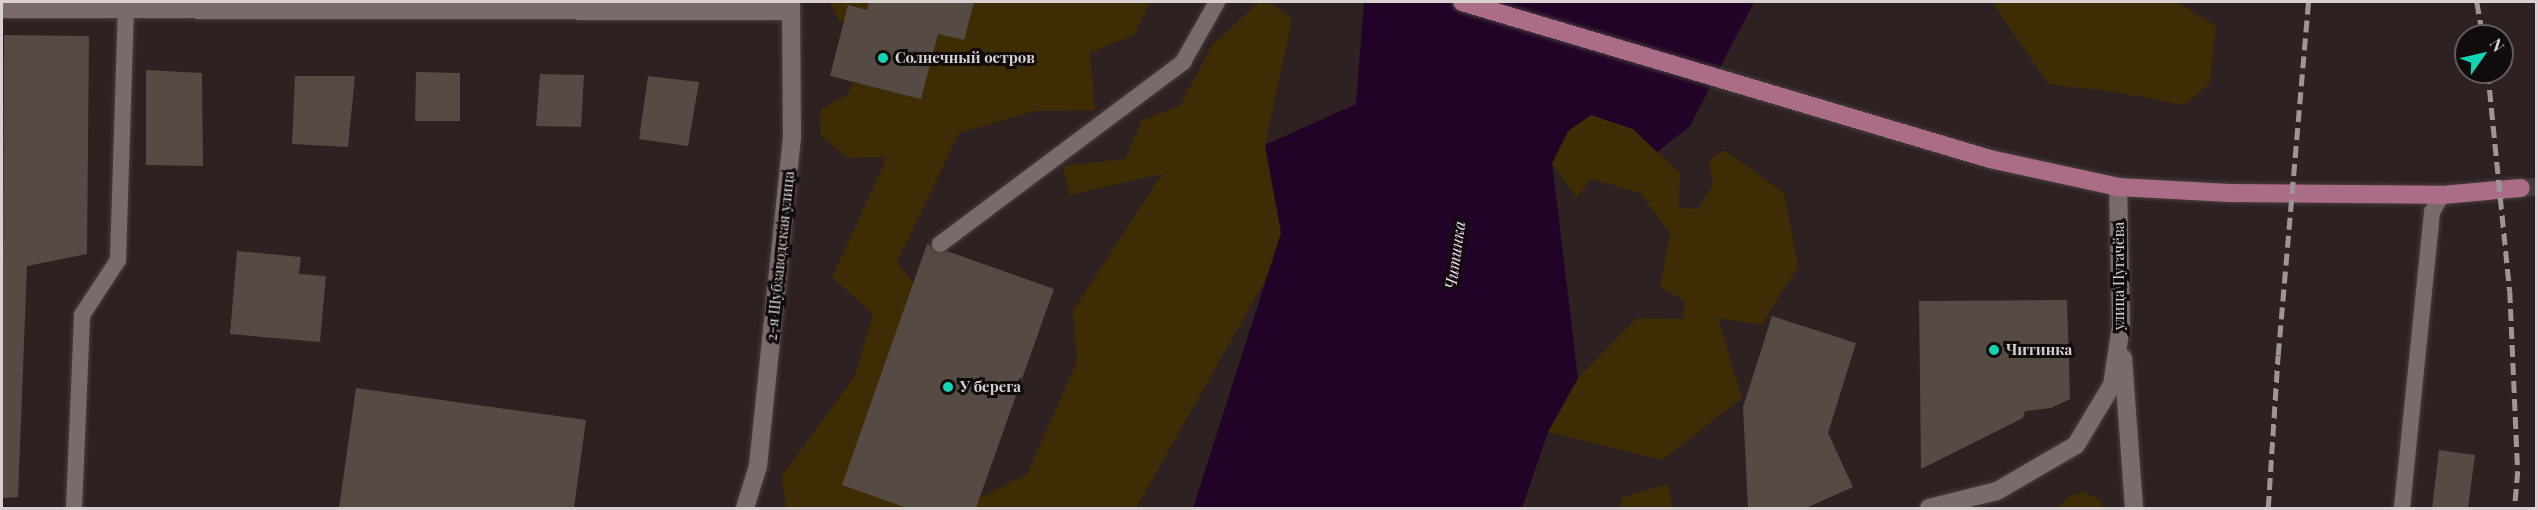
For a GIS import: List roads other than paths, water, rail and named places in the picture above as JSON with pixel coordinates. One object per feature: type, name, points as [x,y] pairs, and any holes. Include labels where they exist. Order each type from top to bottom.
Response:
[{"type":"main road","points":[[1462,2],[1990,159],[2118,187],[2229,193],[2442,195],[2521,188]]},
{"type":"street","points":[[2,9],[791,6]]},
{"type":"street","name":"2-я Шубзаводская улица","points":[[745,508],[758,466],[792,139],[791,6]]},
{"type":"street","name":"улица Пугачёва","points":[[1929,508],[1997,491],[2076,445],[2112,385],[2121,326],[2118,187]]},
{"type":"street","points":[[2121,326],[2134,508]]},
{"type":"street","points":[[1990,508],[1997,491]]},
{"type":"lane","points":[[940,244],[1183,62],[1217,2]]},
{"type":"lane","points":[[74,508],[82,315],[118,260],[126,9]]},
{"type":"lane","points":[[2402,508],[2432,212],[2442,195]]},
{"type":"water","name":"Читинка","points":[[1364,2],[1754,2],[1690,126],[1657,152],[1633,129],[1591,115],[1568,131],[1552,163],[1578,378],[1548,432],[1522,508],[1193,508],[1281,233],[1265,145],[1356,104]]},
{"type":"tunnel","points":[[2521,188],[2536,187]]},
{"type":"railway","points":[[2268,508],[2278,355],[2308,2]]},
{"type":"railway","points":[[2477,2],[2481,24]]},
{"type":"railway","points":[[2489,84],[2510,291],[2518,471],[2515,508]]},
{"type":"place","name":"Солнечный остров","points":[[883,58]]},
{"type":"place","name":"Читинка","points":[[1994,350]]},
{"type":"place","name":"У берега","points":[[948,387]]}]
